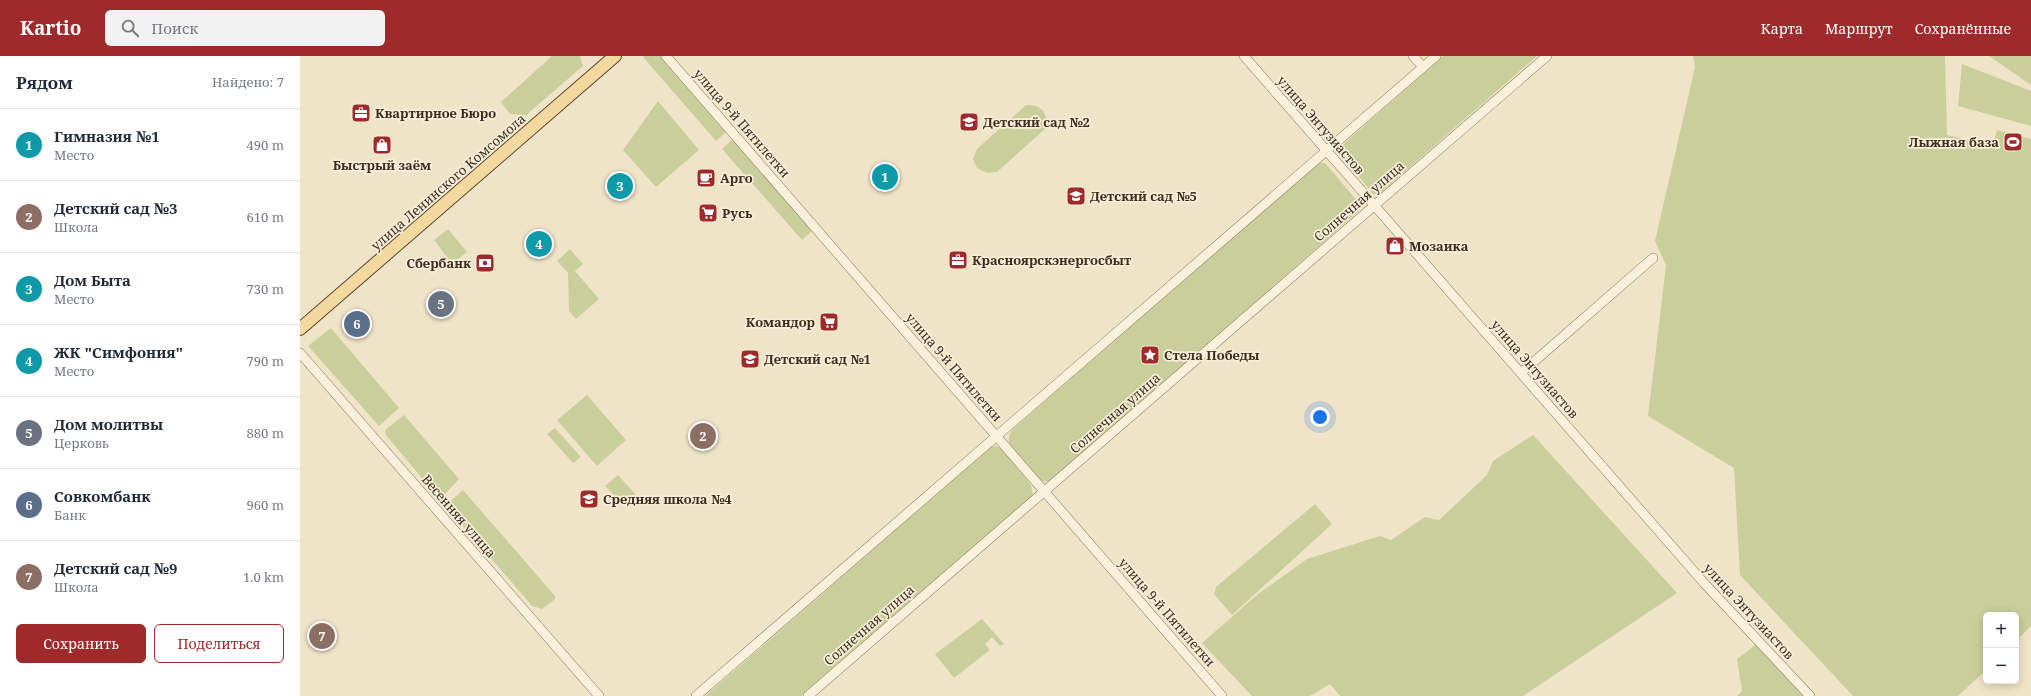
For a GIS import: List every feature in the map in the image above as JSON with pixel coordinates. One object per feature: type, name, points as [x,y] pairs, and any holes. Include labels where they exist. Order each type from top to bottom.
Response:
[{"type":"main road","name":"улица Ленинского Комсомола","points":[[300,329],[615,56]]},
{"type":"street","name":"улица 9-й Пятилетки","points":[[666,56],[997,436],[1217,694]]},
{"type":"street","name":"улица Энтузиастов","points":[[1244,56],[1704,583],[1810,696]]},
{"type":"street","points":[[1413,56],[1423,68]]},
{"type":"street","points":[[696,696],[1436,56]]},
{"type":"street","name":"Солнечная улица","points":[[808,696],[1547,56]]},
{"type":"street","points":[[1521,373],[1653,258]]},
{"type":"street","name":"Весенняя улица","points":[[300,353],[599,696]]},
{"type":"green space","points":[[552,56],[580,56],[583,66],[526,115],[510,114],[501,102]]},
{"type":"green space","points":[[662,56],[727,131],[716,141],[643,57]]},
{"type":"green space","points":[[1443,56],[1537,56],[1378,195],[1373,194],[1340,153],[1339,148]]},
{"type":"green space","points":[[1693,56],[1945,56],[1947,135],[1993,145],[1997,130],[2031,139],[2031,626],[2019,638],[2019,612],[1983,612],[1983,673],[1958,696],[1853,696],[1740,575],[1734,468],[1648,416],[1666,265],[1655,241],[1695,67]]},
{"type":"green space","points":[[1989,56],[2031,56],[2031,85]]},
{"type":"green space","points":[[1962,64],[2031,91],[2031,126],[1958,106]]},
{"type":"green space","points":[[658,101],[699,150],[656,187],[623,150]]},
{"type":"green space","points":[[1026,105],[1036,106],[1043,110],[1046,118],[1046,128],[997,172],[987,173],[977,168],[973,159],[977,149]]},
{"type":"green space","points":[[733,139],[812,231],[802,240],[722,149]]},
{"type":"green space","points":[[1325,163],[1359,203],[1358,212],[1049,482],[1041,481],[1009,443],[1009,436],[1012,430],[1316,164]]},
{"type":"green space","points":[[448,229],[467,252],[452,264],[434,240]]},
{"type":"green space","points":[[570,249],[583,264],[575,271],[599,299],[576,319],[569,311],[568,273],[557,261]]},
{"type":"green space","points":[[331,328],[399,408],[379,426],[308,346]]},
{"type":"green space","points":[[587,395],[626,440],[597,466],[557,420]]},
{"type":"green space","points":[[404,415],[459,479],[444,495],[435,494],[386,435],[385,430]]},
{"type":"green space","points":[[555,428],[581,457],[573,463],[547,434]]},
{"type":"green space","points":[[1533,435],[1677,593],[1523,696],[1340,696],[1330,684],[1310,696],[1252,696],[1202,643],[1258,594],[1307,559],[1380,536],[1391,540],[1425,517],[1439,520],[1487,475],[1493,461]]},
{"type":"green space","points":[[996,446],[1002,449],[1031,485],[1033,496],[801,696],[705,696],[991,447]]},
{"type":"green space","points":[[618,475],[637,496],[625,506],[605,486]]},
{"type":"green space","points":[[463,490],[555,596],[555,599],[542,609],[532,606],[447,507],[447,504]]},
{"type":"green space","points":[[1315,504],[1332,524],[1232,615],[1214,594],[1216,587]]},
{"type":"green space","points":[[982,619],[1004,644],[1000,646],[992,637],[985,644],[990,650],[954,678],[935,654]]},
{"type":"green space","points":[[1758,643],[1806,696],[1737,696],[1742,691],[1737,659]]},
{"type":"place","name":"Квартирное Бюро","points":[[361,113]]},
{"type":"place","name":"Детский сад №2","points":[[969,122]]},
{"type":"place","name":"Лыжная база","points":[[2013,142]]},
{"type":"place","name":"Быстрый заём","points":[[382,145]]},
{"type":"place","name":"Гимназия №1","points":[[885,177]]},
{"type":"place","name":"Арго","points":[[706,178]]},
{"type":"place","name":"Дом Быта","points":[[620,186]]},
{"type":"place","name":"Детский сад №5","points":[[1076,196]]},
{"type":"place","name":"Русь","points":[[708,213]]},
{"type":"place","name":"ЖК \"Симфония\"","points":[[539,244]]},
{"type":"place","name":"Мозаика","points":[[1395,246]]},
{"type":"place","name":"Красноярскэнергосбыт","points":[[958,260]]},
{"type":"place","name":"Сбербанк","points":[[485,263]]},
{"type":"place","name":"Дом молитвы","points":[[441,304]]},
{"type":"place","name":"Командор","points":[[829,322]]},
{"type":"place","name":"Совкомбанк","points":[[357,324]]},
{"type":"place","name":"Стела Победы","points":[[1150,355]]},
{"type":"place","name":"Детский сад №1","points":[[750,359]]},
{"type":"place","name":"Детский сад №3","points":[[703,436]]},
{"type":"place","name":"Средняя школа №4","points":[[589,499]]},
{"type":"place","name":"Детский сад №9","points":[[322,636]]}]
